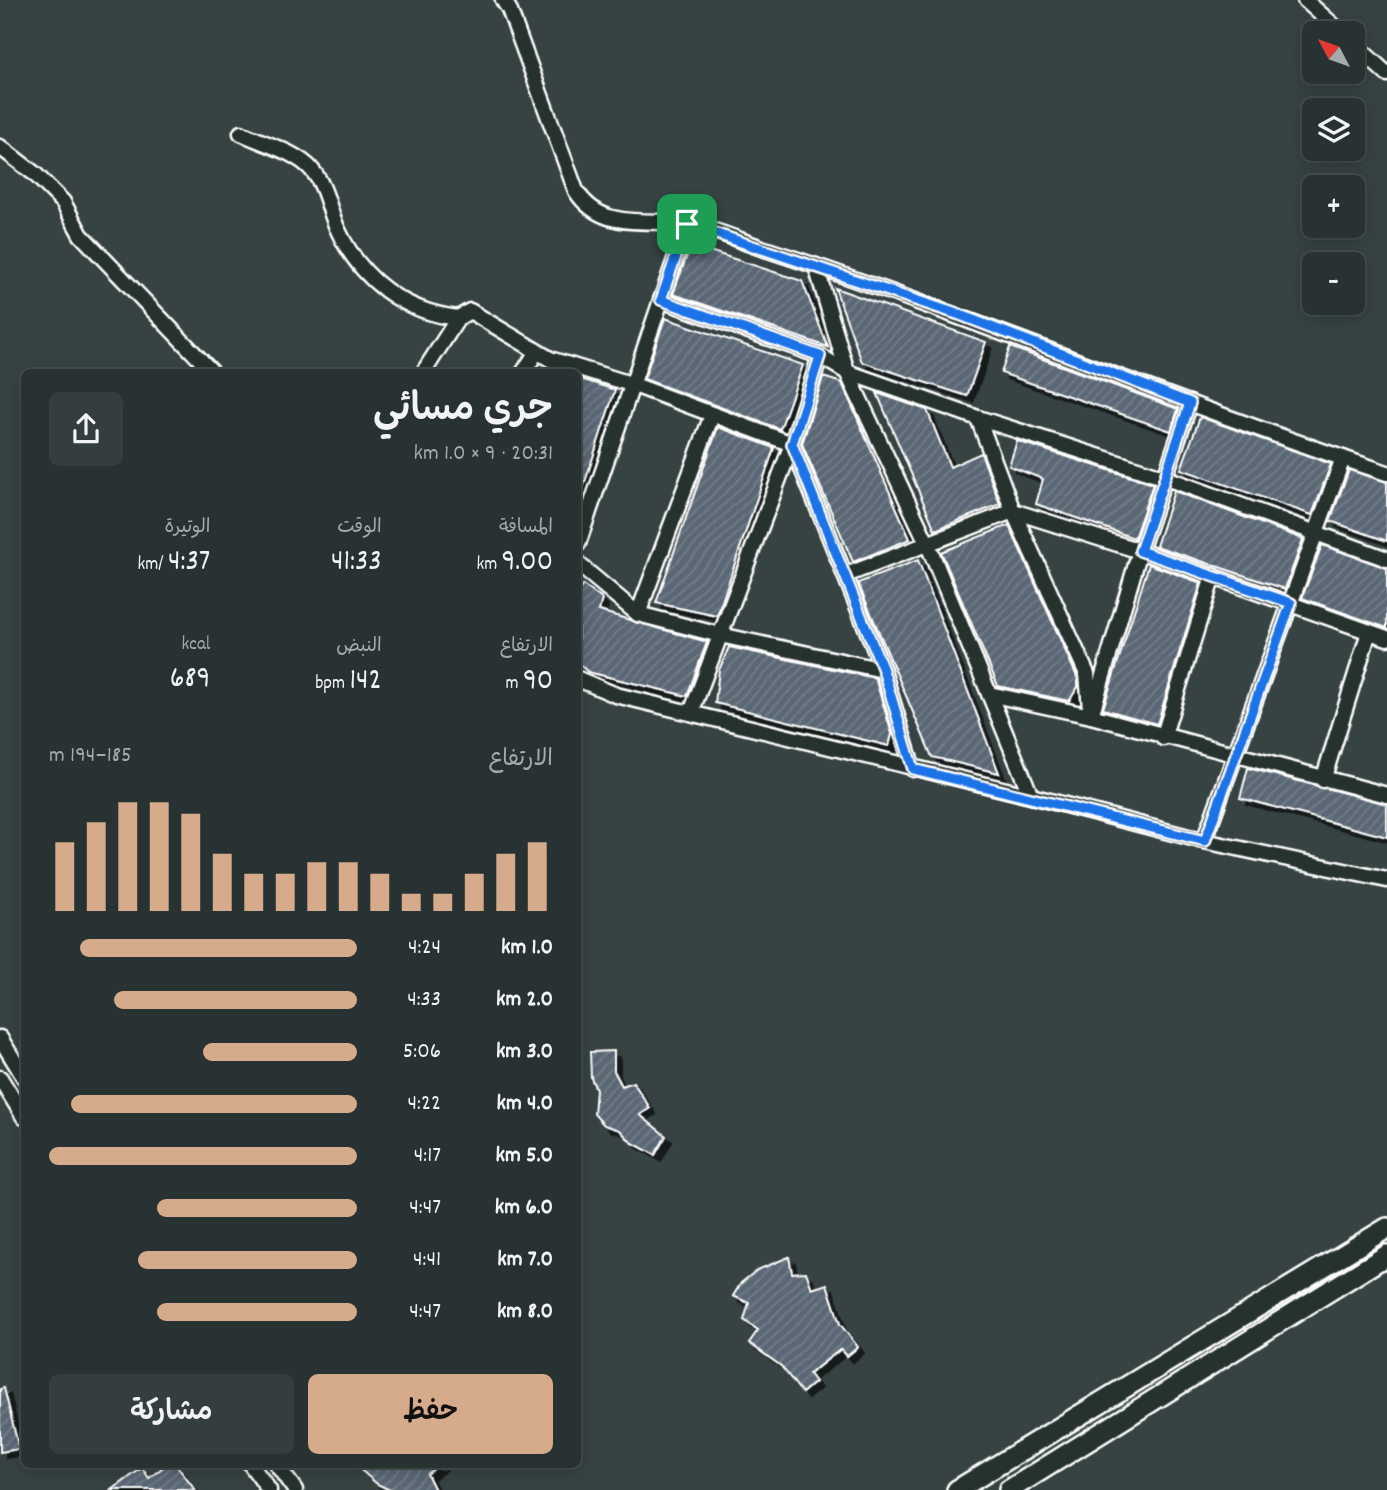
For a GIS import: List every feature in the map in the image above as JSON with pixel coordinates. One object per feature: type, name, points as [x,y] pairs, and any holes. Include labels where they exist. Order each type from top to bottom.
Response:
[{"type":"main road","points":[[957,1490],[1387,1228]]},
{"type":"main road","points":[[1009,1490],[1387,1255]]},
{"type":"street","points":[[503,0],[509,9],[576,191],[583,202],[605,217],[624,222],[687,224],[816,266],[960,315],[1190,403],[1387,472]]},
{"type":"street","points":[[1305,0],[1329,21]]},
{"type":"street","points":[[1365,54],[1387,74]]},
{"type":"street","points":[[241,133],[295,159],[313,171],[339,232],[383,289],[422,312],[458,318]]},
{"type":"street","points":[[0,146],[35,174],[63,202],[81,235],[209,369]]},
{"type":"street","points":[[581,535],[687,224]]},
{"type":"street","points":[[816,266],[847,372],[928,545],[1031,796]]},
{"type":"street","points":[[661,300],[820,356],[847,372],[978,418],[1166,478],[1387,559]]},
{"type":"street","points":[[426,369],[458,318],[465,313],[476,313],[543,362],[571,369]]},
{"type":"street","points":[[691,713],[792,444],[820,356]]},
{"type":"street","points":[[581,372],[634,385],[792,444],[883,670],[913,769]]},
{"type":"street","points":[[1091,716],[1140,551],[1190,403]]},
{"type":"street","points":[[638,614],[712,415]]},
{"type":"street","points":[[978,418],[1013,511],[1087,674],[1091,716]]},
{"type":"street","points":[[1205,841],[1343,458]]},
{"type":"street","points":[[846,575],[1013,511],[1140,551],[1387,638]]},
{"type":"street","points":[[581,566],[638,614],[720,635],[883,670]]},
{"type":"street","points":[[1163,738],[1213,576]]},
{"type":"street","points":[[1323,780],[1369,632]]},
{"type":"street","points":[[581,680],[616,695],[913,769],[1205,841],[1387,880]]},
{"type":"street","points":[[989,694],[1091,716],[1163,738],[1387,795]]},
{"type":"street","points":[[0,1038],[21,1072]]},
{"type":"street","points":[[0,1078],[21,1112]]},
{"type":"street","points":[[253,1468],[269,1490]]},
{"type":"street","points":[[280,1468],[295,1490]]},
{"type":"building","points":[[691,245],[802,281],[828,347],[673,294]]},
{"type":"building","points":[[835,288],[986,342],[967,396],[862,362]]},
{"type":"building","points":[[665,318],[803,365],[780,429],[644,379]]},
{"type":"building","points":[[1010,347],[1178,409],[1171,431],[1001,373]]},
{"type":"building","points":[[823,377],[842,383],[910,539],[853,562],[802,444]]},
{"type":"building","points":[[581,379],[615,390],[581,494]]},
{"type":"building","points":[[877,393],[927,410],[950,467],[981,453],[1000,504],[935,530]]},
{"type":"building","points":[[1200,417],[1331,464],[1312,515],[1181,469]]},
{"type":"building","points":[[718,427],[774,448],[717,616],[656,603]]},
{"type":"building","points":[[1017,441],[1153,484],[1134,538],[1036,504],[1043,479],[1009,466]]},
{"type":"building","points":[[1349,470],[1387,482],[1387,541],[1330,521]]},
{"type":"building","points":[[1174,491],[1303,539],[1285,589],[1156,546]]},
{"type":"building","points":[[1009,525],[1078,679],[1078,687],[1069,701],[998,686],[941,552]]},
{"type":"building","points":[[1322,545],[1387,568],[1387,628],[1302,598]]},
{"type":"building","points":[[918,560],[999,773],[932,757],[858,583]]},
{"type":"building","points":[[1149,564],[1201,583],[1157,724],[1103,709]]},
{"type":"building","points":[[583,585],[602,599],[599,611],[707,642],[687,696],[588,672],[581,666]]},
{"type":"building","points":[[729,647],[875,678],[892,734],[889,746],[715,703],[719,670]]},
{"type":"building","points":[[1248,768],[1387,804],[1387,837],[1240,798]]},
{"type":"building","points":[[614,1051],[614,1071],[622,1086],[633,1082],[650,1108],[640,1115],[666,1136],[655,1155],[631,1142],[620,1130],[604,1125],[594,1114],[596,1089],[591,1078],[590,1052]]},
{"type":"building","points":[[789,1257],[792,1273],[806,1272],[812,1289],[827,1284],[840,1324],[858,1347],[847,1356],[841,1349],[809,1374],[815,1382],[802,1393],[781,1366],[749,1343],[758,1330],[744,1320],[749,1303],[733,1296],[741,1283],[757,1270]]},
{"type":"building","points":[[4,1388],[19,1449],[0,1452],[0,1389]]},
{"type":"building","points":[[142,1468],[149,1478],[162,1468],[178,1468],[195,1490],[112,1490]]},
{"type":"building","points":[[358,1468],[435,1468],[427,1474],[435,1490],[390,1490],[377,1484]]},
{"type":"route","points":[[687,224],[960,315],[1190,403],[1140,551],[1291,603],[1205,841],[913,769],[883,670],[792,444],[820,356],[661,300],[687,224]]}]
